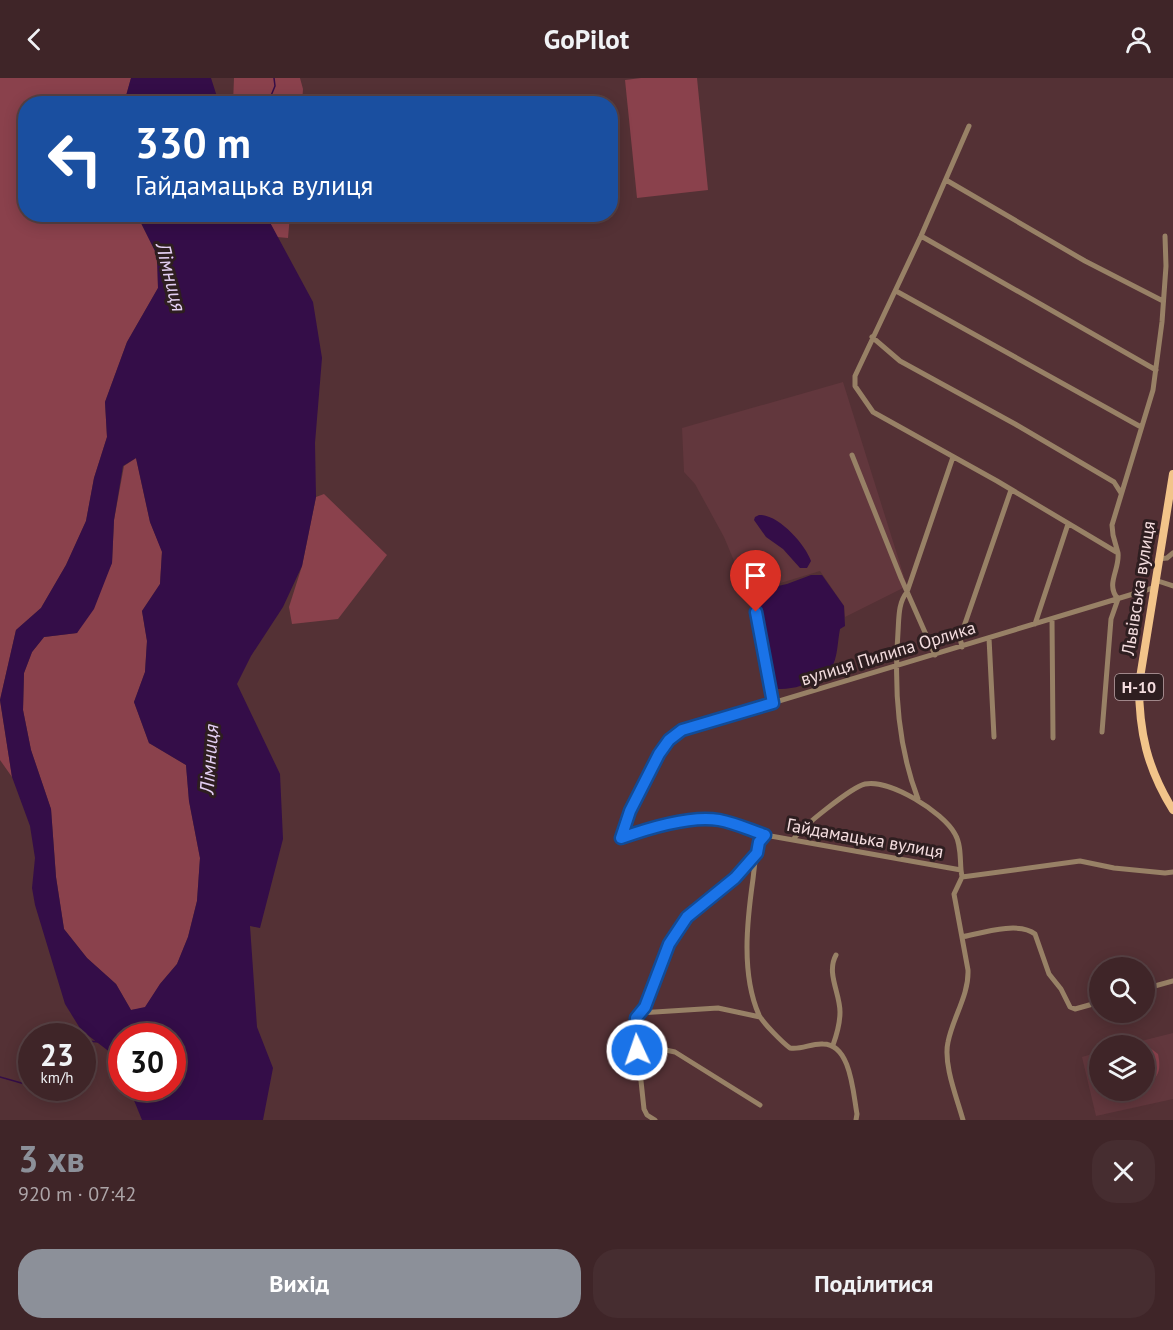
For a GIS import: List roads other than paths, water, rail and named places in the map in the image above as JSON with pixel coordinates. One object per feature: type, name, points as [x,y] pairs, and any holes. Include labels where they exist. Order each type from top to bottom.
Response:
[{"type":"main road","name":"Львівська вулиця","points":[[1173,474],[1139,684],[1139,711],[1146,752],[1152,771],[1173,810]]},
{"type":"street","points":[[969,126],[896,291],[872,337],[855,376],[855,386],[873,412],[1118,553]]},
{"type":"street","points":[[946,180],[1085,261],[1163,301]]},
{"type":"street","points":[[921,236],[1156,369]]},
{"type":"street","points":[[1102,732],[1110,619],[1118,599],[1111,585],[1119,561],[1112,525],[1153,390],[1160,347],[1166,266],[1165,236]]},
{"type":"street","points":[[896,291],[1141,427]]},
{"type":"street","points":[[872,337],[900,361],[1114,482],[1122,493]]},
{"type":"street","points":[[852,455],[935,655]]},
{"type":"street","points":[[918,800],[907,766],[895,666],[902,599],[908,592],[953,457]]},
{"type":"street","points":[[962,647],[960,638],[1011,490]]},
{"type":"street","points":[[1035,624],[1068,524]]},
{"type":"street","points":[[1158,559],[1167,558],[1173,553]]},
{"type":"street","points":[[1154,584],[1173,586]]},
{"type":"street","name":"вулиця Пилипа Орлика","points":[[621,838],[630,811],[659,754],[669,740],[682,730],[1118,599],[1154,584]]},
{"type":"street","points":[[751,594],[773,703]]},
{"type":"street","points":[[1052,619],[1053,738]]},
{"type":"street","points":[[989,638],[994,736]]},
{"type":"street","points":[[793,840],[810,820],[863,784],[876,784],[918,800],[943,820],[955,833],[959,846],[961,870]]},
{"type":"street","name":"Гайдамацька вулиця","points":[[621,838],[687,820],[705,819],[720,820],[765,835],[961,870],[962,877],[1080,861],[1114,868],[1173,872]]},
{"type":"street","points":[[765,835],[759,842],[757,853],[749,907],[747,951],[751,986],[759,1017],[790,1048],[821,1043],[833,1045],[843,1055],[850,1076],[857,1114],[856,1120]]},
{"type":"street","points":[[655,1120],[647,1115],[644,1109],[637,1050],[636,1018],[645,1007],[669,944],[687,917],[735,878],[757,853]]},
{"type":"street","points":[[962,877],[954,894],[968,970],[968,982],[951,1032],[947,1057],[963,1120]]},
{"type":"street","points":[[962,937],[1018,927],[1029,929],[1035,933],[1049,974],[1061,989],[1070,1007],[1075,1009],[1089,1005]]},
{"type":"street","points":[[833,1045],[840,1011],[833,981],[833,960],[836,955]]},
{"type":"street","points":[[1155,986],[1173,981]]},
{"type":"street","points":[[639,1013],[718,1008],[759,1017]]},
{"type":"street","points":[[637,1050],[656,1048],[675,1052],[760,1105]]},
{"type":"water","points":[[131,78],[211,78],[217,96],[126,96]]},
{"type":"water","name":"Лімниця","points":[[140,222],[270,222],[313,302],[322,358],[315,443],[316,497],[302,566],[283,607],[251,656],[237,684],[280,774],[283,839],[260,928],[250,926],[257,1027],[273,1068],[263,1120],[142,1120],[134,1101],[186,1101],[186,1023],[108,1023],[108,1051],[96,1041],[96,1023],[77,1023],[65,1004],[35,905],[32,888],[35,858],[30,826],[12,777],[0,700],[16,630],[41,608],[66,565],[86,521],[94,478],[107,437],[105,402],[127,342],[158,288],[157,255]],"holes":[[[136,458],[150,522],[162,552],[160,584],[142,611],[147,641],[145,672],[134,702],[149,743],[186,765],[189,801],[200,858],[197,901],[188,937],[177,964],[145,1007],[131,1010],[116,984],[87,958],[64,929],[56,877],[51,809],[31,750],[23,710],[24,673],[32,652],[44,637],[77,633],[94,609],[112,563],[114,520],[123,466]]]},
{"type":"water","points":[[759,515],[774,519],[790,531],[808,554],[811,561],[807,568],[800,568],[783,549],[766,537],[754,520]]},
{"type":"water","points":[[811,575],[822,575],[844,606],[845,626],[840,629],[835,660],[828,672],[814,677],[801,686],[775,689],[756,593]]},
{"type":"waterway","points":[[271,96],[275,86],[274,78]]},
{"type":"waterway","points":[[0,1077],[18,1082]]}]
